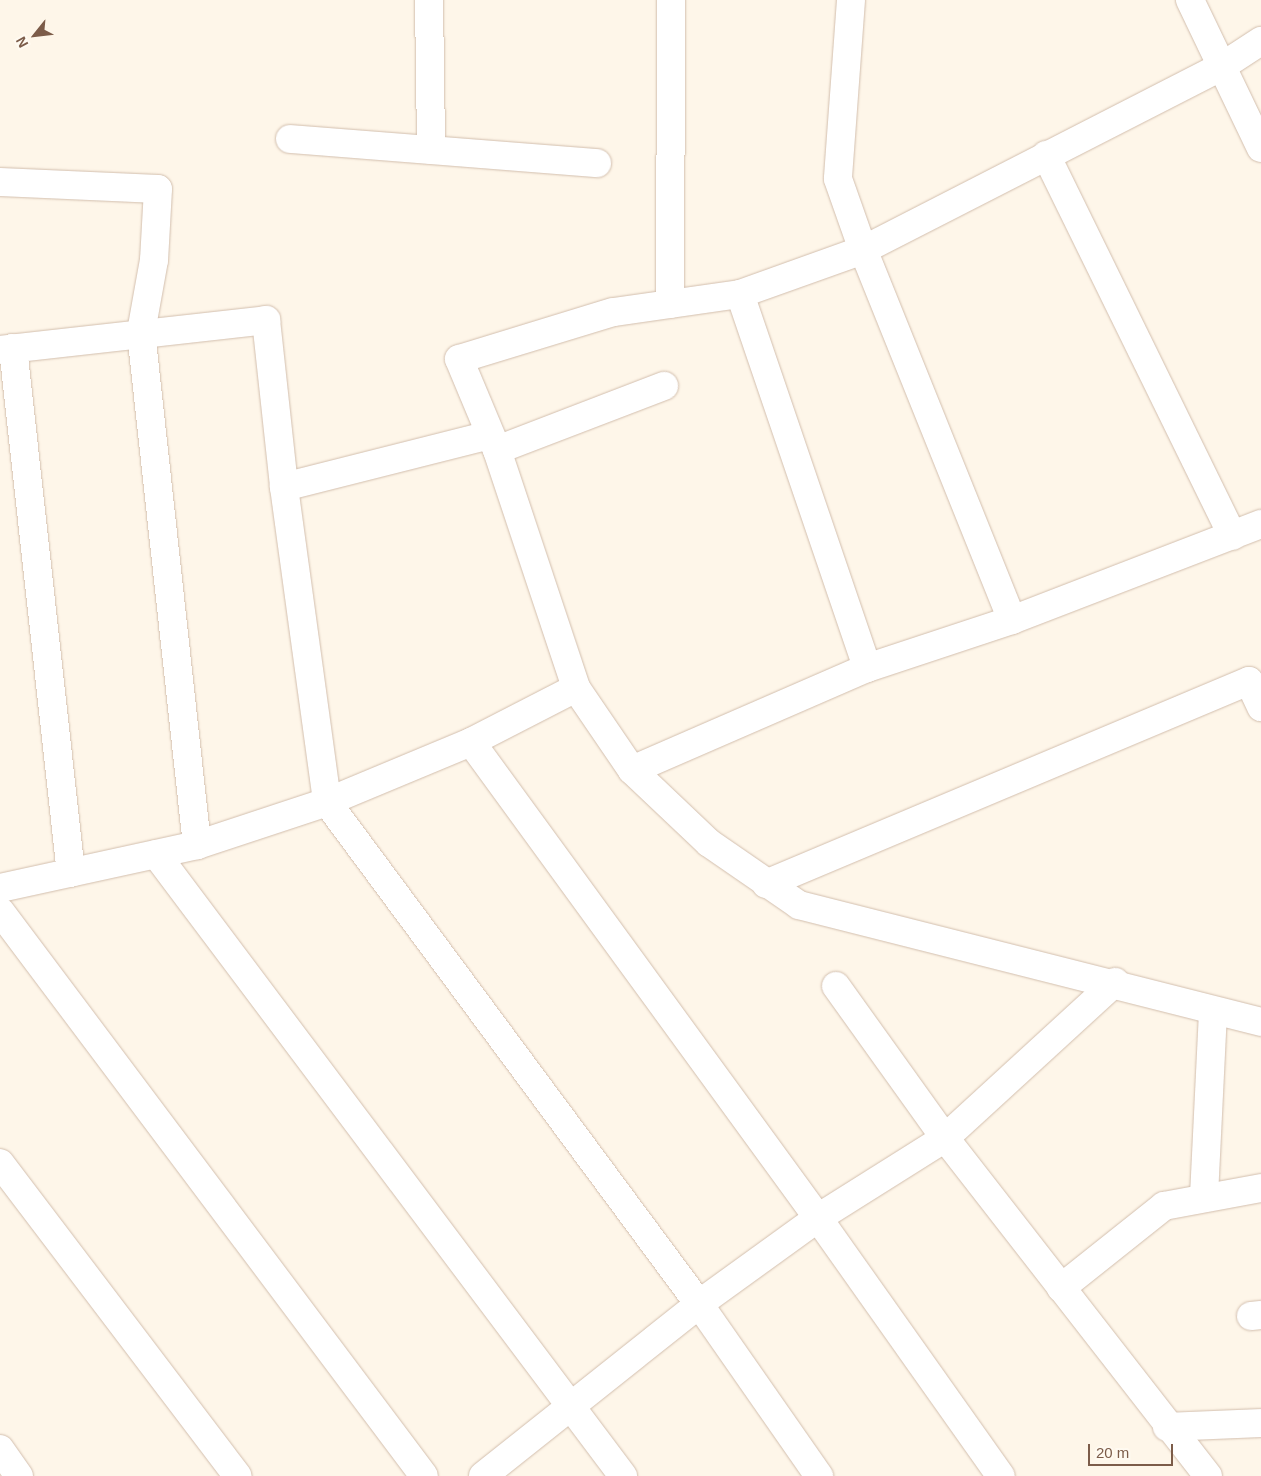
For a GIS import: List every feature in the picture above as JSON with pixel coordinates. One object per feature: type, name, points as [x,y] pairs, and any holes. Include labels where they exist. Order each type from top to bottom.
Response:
[{"type":"street","points":[[429,0],[431,150]]},
{"type":"street","points":[[670,304],[671,0]]},
{"type":"street","points":[[851,0],[838,179],[862,250],[1012,620]]},
{"type":"street","points":[[1190,0],[1261,148]]},
{"type":"street","points":[[1261,41],[1221,67],[862,250],[740,294],[613,312],[459,359],[493,443],[576,688],[632,770],[709,843],[766,884],[800,904],[1114,982],[1213,1011],[1261,1022]]},
{"type":"street","points":[[290,139],[597,163]]},
{"type":"street","points":[[1046,156],[1233,536]]},
{"type":"street","points":[[0,182],[158,189],[154,260],[141,332],[197,845]]},
{"type":"street","points":[[740,294],[867,668]]},
{"type":"street","points":[[71,873],[6,349],[141,332],[266,320],[284,487],[327,802],[698,1304],[819,1476]]},
{"type":"street","points":[[284,487],[493,443],[664,386]]},
{"type":"street","points":[[632,770],[867,668],[1012,620],[1261,524]]},
{"type":"street","points":[[766,884],[1255,679],[1261,707]]},
{"type":"street","points":[[0,888],[197,845],[327,802],[471,742],[576,688]]},
{"type":"street","points":[[471,742],[818,1218],[1001,1476]]},
{"type":"street","points":[[156,854],[570,1409],[623,1476]]},
{"type":"street","points":[[0,911],[424,1476]]},
{"type":"street","points":[[483,1476],[570,1409],[698,1304],[818,1218],[945,1138],[1114,982]]},
{"type":"street","points":[[836,986],[945,1138],[1208,1476]]},
{"type":"street","points":[[1204,1196],[1213,1011]]},
{"type":"street","points":[[0,1163],[238,1476]]},
{"type":"street","points":[[1060,1288],[1164,1206],[1204,1196],[1261,1188]]},
{"type":"street","points":[[1168,1427],[1261,1424]]},
{"type":"street","points":[[0,1449],[20,1476]]}]
